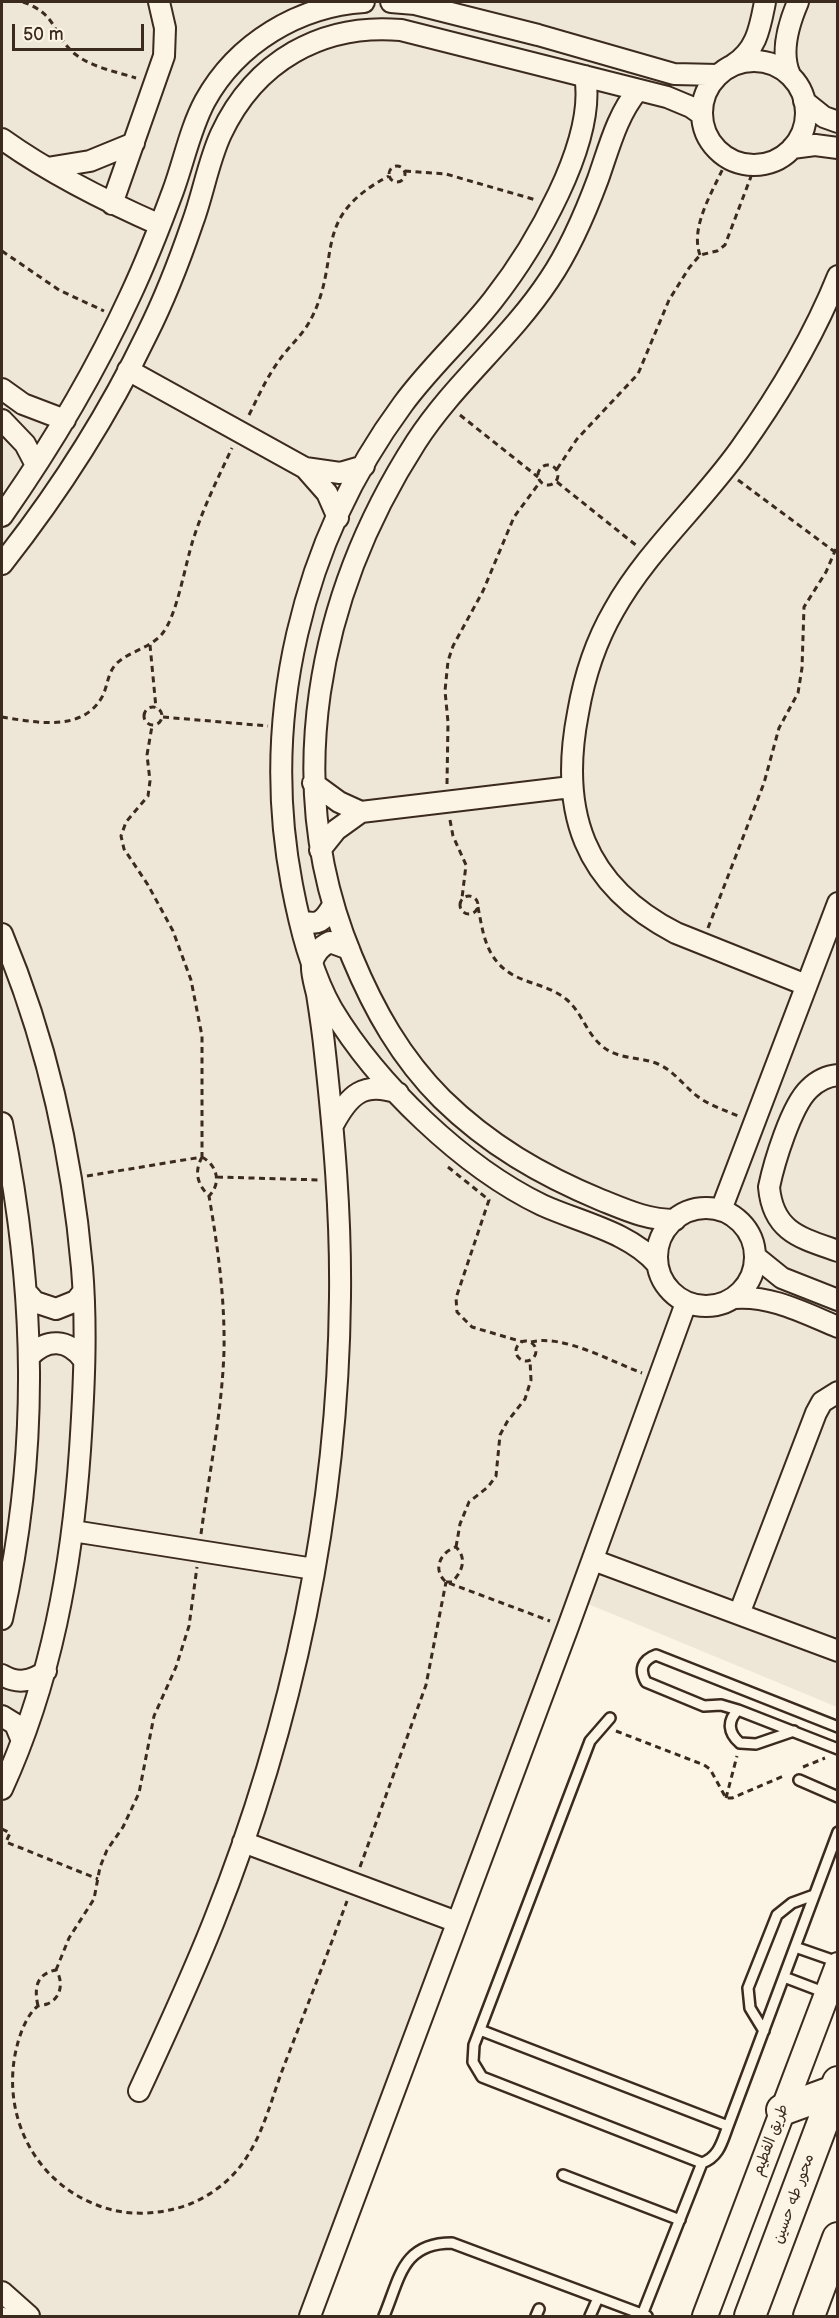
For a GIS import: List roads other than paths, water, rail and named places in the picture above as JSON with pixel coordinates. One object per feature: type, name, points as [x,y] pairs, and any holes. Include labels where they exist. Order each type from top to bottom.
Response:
[{"type":"main road","points":[[782,2110],[836,2086]]},
{"type":"main road","name":"محور طه حسين","points":[[750,2316],[836,2086]]},
{"type":"main road","points":[[809,2316],[837,2238]]},
{"type":"street","points":[[112,204],[154,85],[165,42],[159,2]]},
{"type":"street","points":[[2,516],[65,420],[120,317],[160,225],[198,116],[215,86],[250,47],[296,18],[334,5],[364,2]]},
{"type":"street","points":[[391,2],[422,4],[674,74],[726,70],[751,61],[769,63],[790,75]]},
{"type":"street","points":[[765,2],[755,42],[750,52],[726,70],[703,100],[701,114],[704,132],[714,147],[727,159],[755,166],[768,164],[792,148],[815,145],[837,148]]},
{"type":"street","points":[[798,2],[785,48],[786,67],[804,101],[813,110],[837,122]]},
{"type":"street","points":[[453,43],[460,33],[460,20],[457,15]]},
{"type":"street","points":[[487,51],[486,34],[493,24]]},
{"type":"street","points":[[2,564],[74,462],[128,370],[167,291],[192,225],[222,133],[242,99],[255,83],[304,45],[341,32],[380,28],[401,30],[679,101],[701,114]]},
{"type":"street","points":[[140,2091],[214,1920],[243,1842],[280,1718],[314,1569],[326,1498],[336,1394],[341,1258],[339,1181],[312,965],[300,920],[282,821],[281,727],[297,630],[320,558],[364,466],[401,406],[428,372],[491,302],[513,272],[553,204],[583,123],[587,93],[585,76]]},
{"type":"street","points":[[638,90],[624,109],[580,224],[551,277],[517,322],[444,402],[416,442],[385,494],[342,594],[330,635],[317,696],[313,783],[320,850],[333,905],[349,949],[368,996],[398,1046],[435,1092],[479,1132],[524,1163],[562,1184],[639,1215],[675,1220]]},
{"type":"street","points":[[792,148],[804,126],[804,101]]},
{"type":"street","points":[[2,139],[47,168],[112,204],[160,225]]},
{"type":"street","points":[[47,168],[90,161],[134,143]]},
{"type":"street","points":[[806,985],[656,924],[622,897],[608,880],[583,836],[571,787],[571,748],[589,668],[613,611],[650,556],[724,470],[782,385],[819,318],[837,276]]},
{"type":"street","points":[[128,370],[239,434],[305,468],[340,473],[364,466]]},
{"type":"street","points":[[2,389],[23,404],[65,420]]},
{"type":"street","points":[[2,420],[26,444],[36,465]]},
{"type":"street","points":[[305,468],[327,494],[338,518]]},
{"type":"street","points":[[313,783],[339,802],[361,812]]},
{"type":"street","points":[[320,850],[336,830],[361,812],[571,787]]},
{"type":"street","points":[[721,1210],[837,903]]},
{"type":"street","points":[[300,920],[311,924],[319,923],[326,917],[333,905]]},
{"type":"street","points":[[2,934],[42,1051],[70,1179],[83,1292],[82,1420],[73,1531],[46,1671],[22,1741],[2,1789]]},
{"type":"street","points":[[312,965],[322,946],[330,942],[349,949]]},
{"type":"street","points":[[312,965],[332,1008],[379,1074],[461,1153],[515,1191],[634,1245],[650,1255],[657,1264],[664,1283],[686,1303],[710,1307],[734,1298],[754,1298],[773,1302],[837,1327]]},
{"type":"street","points":[[837,1075],[820,1080],[808,1089],[798,1103],[770,1187],[770,1201],[782,1224],[803,1238],[837,1251]]},
{"type":"street","points":[[333,1125],[346,1102],[358,1093],[371,1088],[385,1088],[398,1093]]},
{"type":"street","points":[[2,1123],[17,1204],[27,1293],[30,1356],[29,1440],[25,1486],[2,1619]]},
{"type":"street","points":[[657,1264],[660,1240],[675,1220],[697,1209],[721,1210],[742,1223],[754,1245],[756,1257],[750,1280],[734,1298]]},
{"type":"street","points":[[756,1257],[782,1278],[837,1300]]},
{"type":"street","points":[[27,1293],[35,1302],[56,1309],[76,1301],[83,1292]]},
{"type":"street","points":[[310,2316],[593,1560],[686,1303]]},
{"type":"street","points":[[30,1356],[47,1343],[58,1342],[77,1351],[83,1359]]},
{"type":"street","points":[[739,1614],[816,1413],[822,1402],[837,1392]]},
{"type":"street","points":[[73,1531],[314,1569]]},
{"type":"street","points":[[593,1560],[837,1651]]},
{"type":"street","points":[[2,1675],[20,1681],[30,1680],[46,1671]]},
{"type":"street","points":[[2,1716],[15,1724],[22,1741]]},
{"type":"street","points":[[243,1842],[457,1922]]},
{"type":"street","name":"طريق الفطيم","points":[[705,2316],[837,1963]]},
{"type":"street","points":[[2,2292],[29,2316]]},
{"type":"lane","points":[[296,18],[309,2]]},
{"type":"lane","points":[[823,1743],[834,1726],[656,1655],[647,1658],[642,1665],[642,1674],[646,1682],[704,1706],[721,1705],[756,1716],[837,1749]]},
{"type":"lane","points":[[756,1716],[763,1698]]},
{"type":"lane","points":[[738,1710],[730,1723],[730,1731],[740,1743],[756,1744],[794,1731]]},
{"type":"lane","points":[[610,1718],[590,1741],[480,2030],[472,2053],[473,2062],[482,2077],[702,2163],[712,2160],[718,2152],[728,2127],[837,1832]]},
{"type":"lane","points":[[799,1780],[837,1797]]},
{"type":"lane","points":[[764,2031],[750,2008],[748,1988],[777,1915],[792,1903],[814,1895]]},
{"type":"lane","points":[[795,1947],[837,1963]]},
{"type":"lane","points":[[784,1977],[827,1993]]},
{"type":"lane","points":[[480,2030],[728,2127]]},
{"type":"lane","points":[[384,2316],[407,2259],[420,2248],[435,2243],[452,2242],[645,2316],[702,2163]]},
{"type":"lane","points":[[563,2175],[680,2220]]},
{"type":"lane","points":[[590,2316],[598,2298]]},
{"type":"lane","points":[[2,2312],[16,2316]]}]
